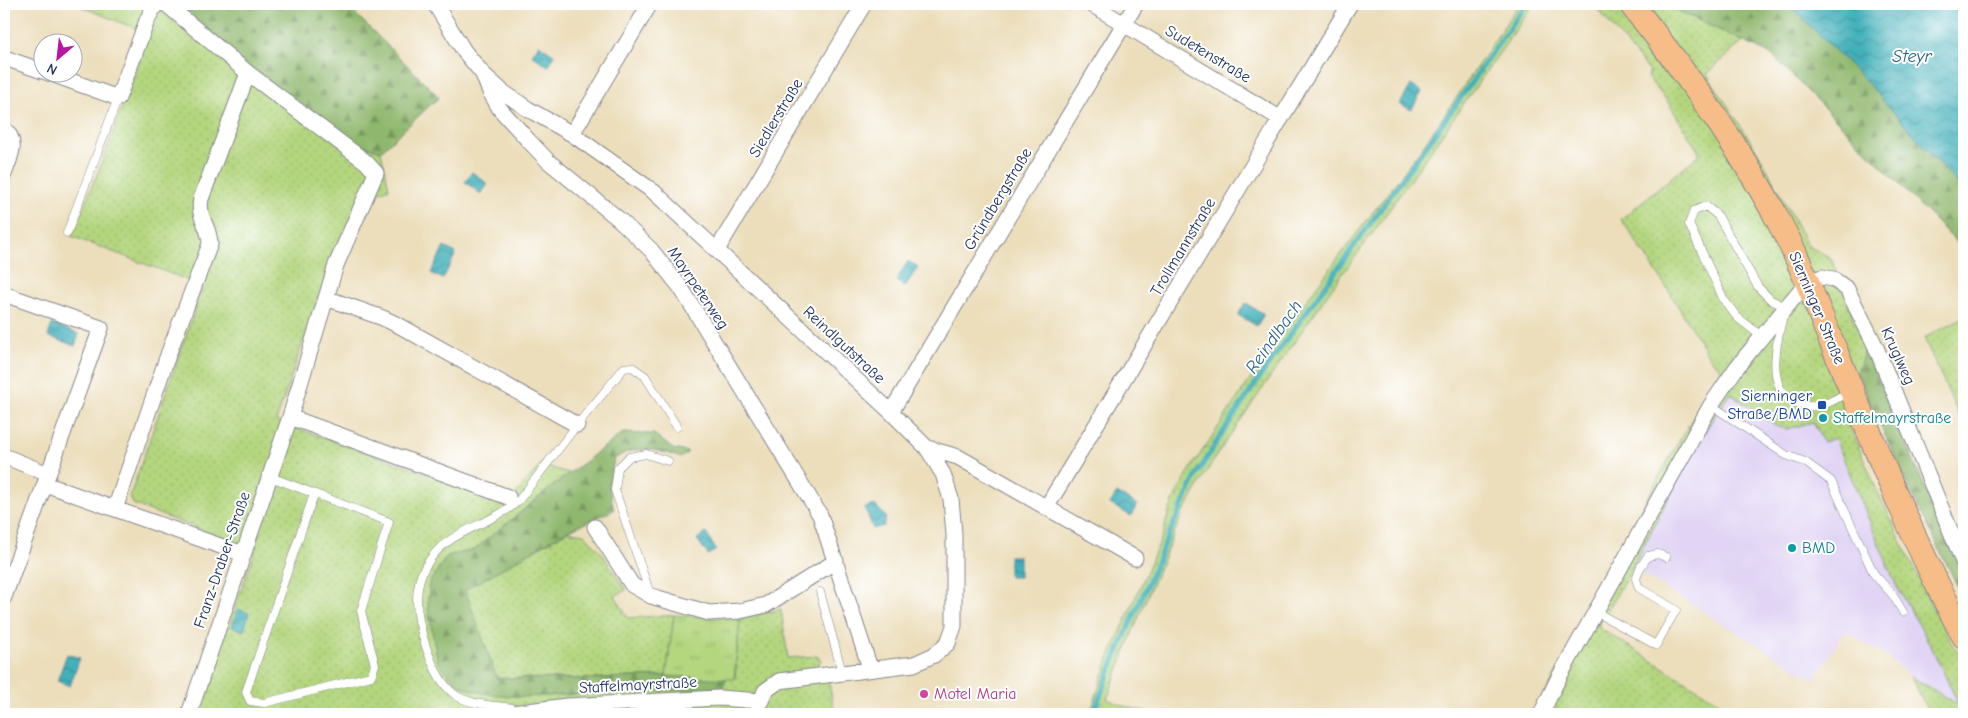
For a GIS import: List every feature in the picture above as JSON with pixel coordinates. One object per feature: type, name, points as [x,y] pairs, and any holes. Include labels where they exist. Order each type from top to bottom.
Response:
[{"type":"main road","name":"Sierninger Straße","points":[[1631,4],[1659,39],[1728,134],[1788,239],[1924,557],[1964,636]]},
{"type":"street","points":[[74,82],[118,98],[148,18],[156,4]]},
{"type":"street","points":[[115,509],[169,352],[210,244],[210,236],[200,215],[201,199],[248,73],[166,4]]},
{"type":"street","name":"Reindlgutstraße","points":[[435,4],[464,51],[483,74],[503,92],[528,109],[572,134],[654,192],[891,412],[927,448],[943,474],[951,499],[954,534],[954,626],[948,643],[934,655],[914,664],[870,668],[779,681],[765,691],[763,708]]},
{"type":"street","points":[[572,134],[650,4]]},
{"type":"street","name":"Siedlerstraße","points":[[717,250],[864,4]]},
{"type":"street","name":"Sudetenstraße","points":[[1090,4],[1281,119]]},
{"type":"street","name":"Gründbergstraße","points":[[891,412],[1136,4]]},
{"type":"street","name":"Trollmannstraße","points":[[1046,508],[1350,4]]},
{"type":"street","points":[[4,59],[32,68]]},
{"type":"street","name":"Franz-Draber-Straße","points":[[189,714],[268,476],[290,417],[336,265],[376,173],[366,162],[248,73]]},
{"type":"street","name":"Mayrpeterweg","points":[[483,74],[490,92],[500,109],[528,140],[548,161],[621,222],[651,250],[681,288],[820,515],[870,668]]},
{"type":"street","points":[[4,129],[12,138],[13,145],[4,174]]},
{"type":"street","name":"Kruglweg","points":[[1806,282],[1822,277],[1833,279],[1847,289],[1875,345],[1964,564]]},
{"type":"street","points":[[1541,714],[1558,679],[1711,405],[1760,336],[1806,282]]},
{"type":"street","points":[[4,294],[101,328],[4,597]]},
{"type":"street","points":[[326,298],[400,326],[577,425]]},
{"type":"street","points":[[290,417],[508,497]]},
{"type":"street","points":[[927,448],[958,457],[1135,558]]},
{"type":"street","points":[[4,456],[47,479],[115,509],[243,554]]},
{"type":"street","points":[[595,527],[632,585],[651,596],[709,613],[740,611],[766,605],[836,561]]},
{"type":"street","name":"Staffelmayrstraße","points":[[504,714],[567,706],[719,698],[763,708]]},
{"type":"lane","points":[[67,233],[118,98]]},
{"type":"lane","points":[[1760,336],[1737,318],[1724,300],[1689,224],[1694,211],[1706,206],[1718,216],[1758,287],[1771,300],[1785,307],[1777,340],[1775,368],[1779,387],[1789,400],[1806,406],[1822,405],[1852,390]]},
{"type":"lane","points":[[529,710],[466,700],[454,694],[443,682],[434,669],[418,609],[418,590],[422,573],[431,557],[452,539],[510,509],[519,500],[624,368],[632,367],[645,376],[678,427]]},
{"type":"lane","points":[[1711,405],[1786,455],[1805,462],[1831,481],[1874,574],[1892,594],[1903,612]]},
{"type":"lane","points":[[651,596],[615,490],[618,468],[629,457],[646,454],[668,461]]},
{"type":"lane","points":[[268,476],[389,522],[361,610],[375,665],[371,676],[264,703],[250,701],[246,692],[314,494]]},
{"type":"lane","points":[[1596,612],[1656,645],[1676,610],[1639,588],[1636,579],[1640,568],[1648,556],[1658,554],[1666,557]]},
{"type":"lane","points":[[820,592],[842,672]]},
{"type":"shaded area","points":[[1730,393],[1778,427],[1788,429],[1813,422],[1834,438],[1896,585],[1931,646],[1959,706],[1910,676],[1886,656],[1844,631],[1815,680],[1632,568],[1697,443]]},
{"type":"green space","points":[[75,4],[168,4],[336,136],[381,151],[389,188],[373,195],[337,253],[309,325],[276,421],[509,502],[543,462],[549,467],[569,473],[474,550],[447,556],[460,686],[722,688],[727,678],[735,678],[740,619],[781,609],[788,658],[817,656],[821,660],[818,665],[828,678],[835,714],[197,714],[255,551],[133,504],[130,496],[203,286],[71,236],[100,167],[149,34]]},
{"type":"green space","points":[[168,4],[346,4],[439,97],[381,151],[336,136]]},
{"type":"green space","points":[[1519,4],[1534,4],[1329,292],[1214,459],[1182,515],[1141,611],[1107,699],[1124,706],[1157,714],[1090,714],[1107,663],[1164,532],[1172,504],[1185,478],[1258,368],[1323,278],[1424,145]]},
{"type":"green space","points":[[1593,4],[1664,4],[1743,41],[1707,74],[1759,154],[1808,246],[1831,258],[1865,349],[1845,414],[1875,486],[1939,620],[1964,663],[1964,714],[1930,714],[1910,676],[1959,705],[1931,646],[1896,585],[1835,438],[1823,442],[1813,422],[1787,429],[1778,427],[1730,393],[1697,443],[1632,568],[1598,627],[1738,714],[1535,714],[1645,502],[1722,369],[1711,360],[1667,288],[1621,219],[1700,154],[1668,102],[1647,77],[1650,72]]},
{"type":"green space","points":[[1664,4],[1788,4],[1865,80],[1964,191],[1964,250],[1772,55]]},
{"type":"green space","points":[[1964,317],[1964,427],[1924,338]]},
{"type":"green space","points":[[1865,349],[1964,577],[1964,599],[1908,486],[1857,373]]},
{"type":"green space","points":[[623,433],[654,434],[673,449],[688,452],[681,458],[647,449],[622,454],[614,459],[609,486],[614,510],[567,531],[465,590],[497,678],[578,679],[666,676],[727,678],[722,688],[521,697],[482,693],[460,686],[438,663],[428,609],[429,583],[447,556],[474,550],[563,478]]},
{"type":"green space","points":[[567,531],[584,534],[601,552],[626,590],[615,596],[628,618],[674,615],[666,676],[578,679],[496,678],[464,590]]},
{"type":"green space","points":[[674,615],[740,619],[734,679],[666,676]]},
{"type":"water","name":"Steyr","points":[[1788,4],[1964,4],[1964,191],[1865,80]]},
{"type":"water","points":[[539,44],[555,55],[548,66],[532,55]]},
{"type":"water","points":[[1411,85],[1422,92],[1411,110],[1400,104]]},
{"type":"water","points":[[472,172],[488,184],[481,194],[465,182]]},
{"type":"water","points":[[444,247],[456,253],[443,279],[431,273]]},
{"type":"water","points":[[908,261],[918,267],[905,287],[896,281]]},
{"type":"water","points":[[1245,303],[1264,314],[1257,326],[1238,315]]},
{"type":"water","points":[[52,324],[79,334],[75,346],[48,336]]},
{"type":"water","points":[[1117,493],[1137,505],[1131,516],[1110,504]]},
{"type":"water","points":[[875,505],[886,517],[884,526],[873,529],[865,508]]},
{"type":"water","points":[[706,533],[716,550],[708,555],[697,539]]},
{"type":"water","points":[[1009,556],[1019,556],[1019,577],[1009,577]]},
{"type":"water","points":[[238,609],[249,613],[244,631],[232,627]]},
{"type":"water","points":[[67,654],[80,658],[70,686],[57,681]]},
{"type":"waterway","name":"Reindlbach","points":[[1093,714],[1114,661],[1197,474],[1266,368],[1460,99],[1526,4]]},
{"type":"place","name":"Sierninger Straße/BMD","points":[[1822,405]]},
{"type":"place","name":"Staffelmayrstraße","points":[[1823,418]]},
{"type":"place","name":"BMD","points":[[1792,548]]},
{"type":"place","name":"Motel Maria","points":[[924,694]]}]
